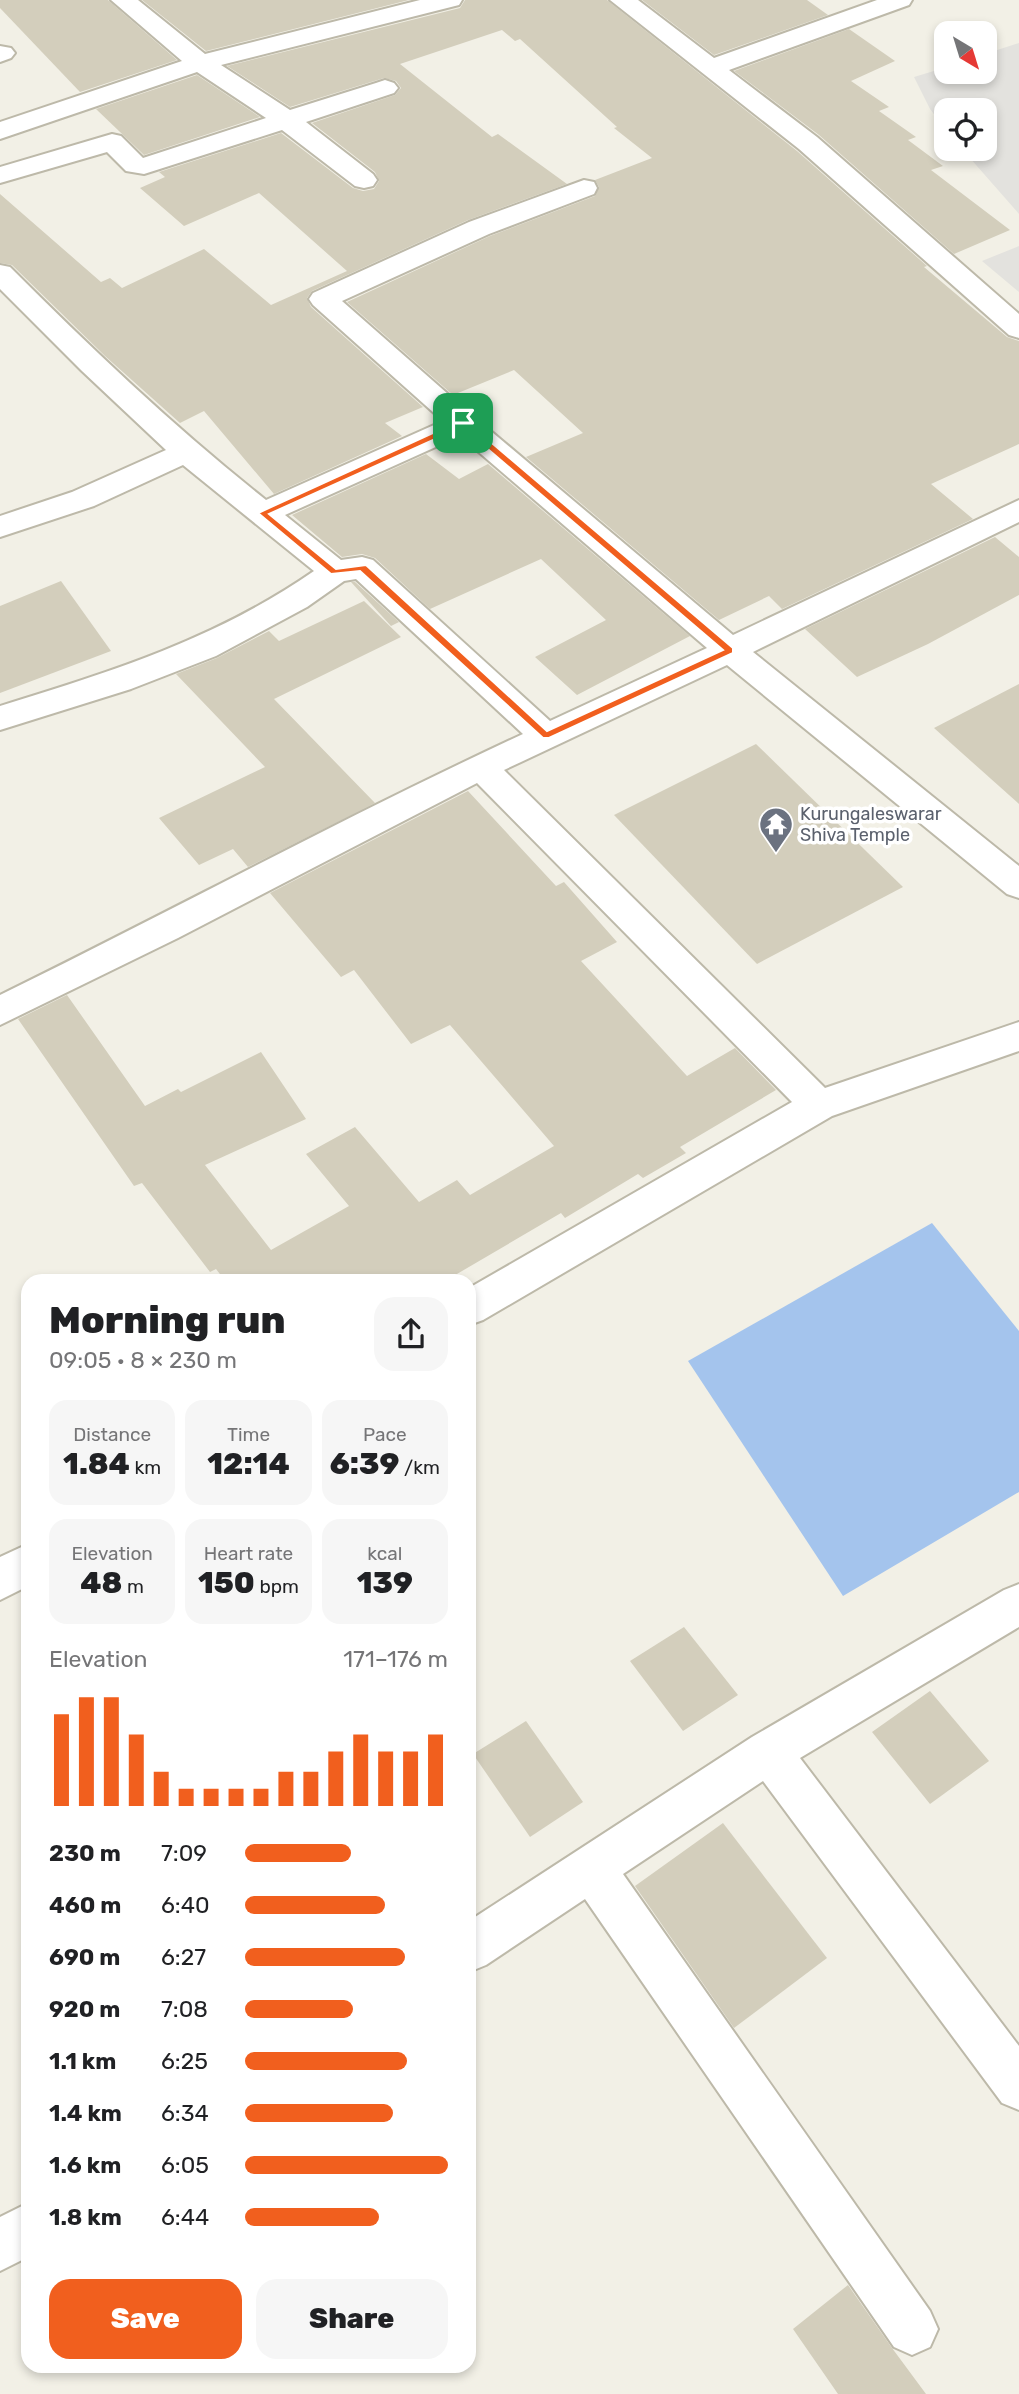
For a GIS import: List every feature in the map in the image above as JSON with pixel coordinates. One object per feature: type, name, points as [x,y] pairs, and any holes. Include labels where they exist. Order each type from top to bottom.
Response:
[{"type":"street","points":[[123,0],[200,63],[285,119],[364,180]]},
{"type":"street","points":[[0,131],[200,63],[450,0]]},
{"type":"street","points":[[622,0],[808,142],[1019,329]]},
{"type":"street","points":[[711,68],[900,0]]},
{"type":"street","points":[[0,175],[112,142],[135,165],[144,166],[385,88]]},
{"type":"street","points":[[583,188],[479,228],[323,299],[463,423],[730,650],[1019,885]]},
{"type":"street","points":[[0,273],[92,365],[186,452],[335,572]]},
{"type":"street","points":[[263,513],[463,423]]},
{"type":"street","points":[[0,527],[83,499],[186,452]]},
{"type":"street","points":[[0,1011],[165,929],[413,799],[1019,510]]},
{"type":"street","points":[[0,718],[119,681],[205,648],[296,599],[335,572],[362,567],[546,736]]},
{"type":"street","points":[[481,767],[819,1105]]},
{"type":"street","points":[[476,1304],[819,1105],[1019,1036]]},
{"type":"street","points":[[0,1580],[21,1567]]},
{"type":"street","points":[[476,1943],[768,1752],[1019,1604]]},
{"type":"street","points":[[768,1752],[1019,2086]]},
{"type":"street","points":[[591,1868],[912,2329]]},
{"type":"street","points":[[0,2246],[21,2232]]},
{"type":"shaded area","points":[[1019,43],[1019,214],[973,161],[997,161],[997,98],[934,98],[934,114],[914,77],[934,71],[934,84],[998,84],[998,50]]},
{"type":"shaded area","points":[[1019,246],[1019,292],[982,261]]},
{"type":"water","points":[[932,1223],[1019,1331],[1019,1492],[843,1596],[688,1361]]},
{"type":"building","points":[[0,0],[108,0],[177,60],[80,92],[0,8]]},
{"type":"building","points":[[142,0],[409,0],[206,51]]},
{"type":"building","points":[[465,0],[607,0],[797,151],[927,266],[924,267],[1007,337],[1019,341],[1019,444],[931,484],[973,519],[782,609],[769,596],[719,620],[526,457],[583,433],[514,370],[453,395],[347,302],[490,236],[595,196],[599,187],[595,180],[652,158],[614,128],[617,127],[520,39],[515,41],[502,30],[400,64],[492,137],[498,134],[567,184],[468,220],[312,291],[307,298],[311,307],[423,407],[385,423],[402,436],[274,494],[204,411],[180,423],[105,356],[12,265],[0,263],[0,194],[101,282],[110,278],[122,288],[204,249],[271,305],[347,271],[259,193],[184,226],[140,188],[165,177],[159,172],[281,133],[353,188],[363,191],[374,189],[379,181],[375,172],[312,123],[395,95],[401,88],[396,81],[384,78],[290,107],[227,66],[460,8]]},
{"type":"building","points":[[642,0],[807,0],[828,15],[714,55]]},
{"type":"building","points":[[849,29],[895,61],[851,81],[889,107],[879,111],[916,137],[908,140],[943,166],[931,170],[1010,230],[954,254],[819,135],[734,71]]},
{"type":"building","points":[[197,75],[260,117],[144,155],[96,109]]},
{"type":"building","points":[[426,454],[459,479],[488,464],[690,636],[577,695],[535,657],[606,620],[541,559],[430,609],[375,558],[362,554],[342,557],[292,515]]},
{"type":"building","points":[[995,537],[1019,557],[1019,595],[928,644],[857,677],[805,629]]},
{"type":"building","points":[[61,581],[111,651],[0,693],[0,606]]},
{"type":"building","points":[[351,582],[355,582],[399,622],[391,626]]},
{"type":"building","points":[[364,601],[401,637],[274,699],[375,803],[248,867],[233,849],[199,865],[159,818],[265,767],[176,674],[217,658],[269,631],[279,641]]},
{"type":"building","points":[[1019,684],[1019,804],[934,728]]},
{"type":"building","points":[[756,744],[903,887],[757,964],[614,815]]},
{"type":"building","points":[[468,791],[556,886],[564,882],[617,942],[581,961],[687,1076],[735,1048],[776,1090],[680,1147],[686,1153],[643,1178],[638,1174],[565,1218],[561,1213],[457,1274],[220,1274],[216,1269],[210,1272],[142,1183],[134,1186],[18,1019],[67,995],[145,1106],[178,1089],[181,1092],[261,1052],[306,1119],[205,1165],[271,1250],[349,1206],[306,1154],[355,1127],[419,1202],[457,1180],[470,1195],[554,1146],[450,1025],[411,1044],[354,970],[341,977],[270,893]]},
{"type":"building","points":[[684,1627],[738,1695],[683,1731],[630,1661]]},
{"type":"building","points":[[930,1691],[989,1761],[930,1804],[872,1732]]},
{"type":"building","points":[[526,1721],[583,1802],[530,1837],[476,1758],[476,1752]]},
{"type":"building","points":[[723,1823],[827,1958],[734,2028],[635,1886]]},
{"type":"building","points":[[848,2285],[926,2394],[838,2394],[793,2329]]},
{"type":"place","name":"Kurungaleswarar Shiva Temple","points":[[776,854]]},
{"type":"route","points":[[463,423],[730,650],[546,736],[362,567],[335,572],[263,513],[463,423]]}]
